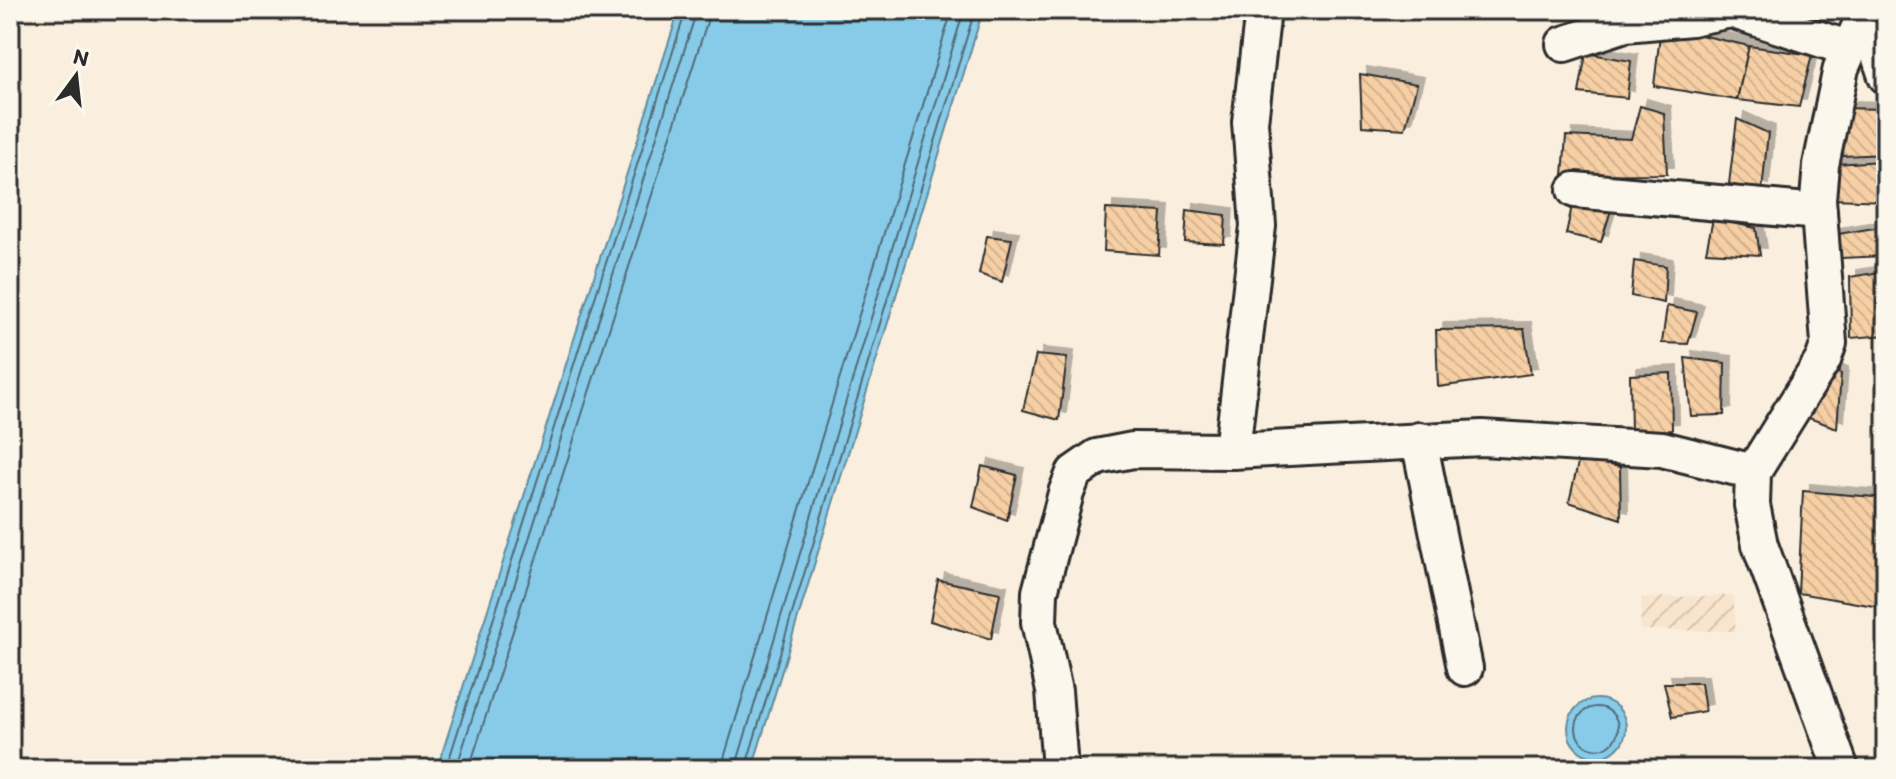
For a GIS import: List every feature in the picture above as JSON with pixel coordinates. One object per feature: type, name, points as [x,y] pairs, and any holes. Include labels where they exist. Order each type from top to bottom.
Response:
[{"type":"street","points":[[1232,451],[1258,226],[1250,122],[1263,10]]},
{"type":"street","points":[[1564,44],[1625,24],[1691,18],[1731,10],[1850,49]]},
{"type":"street","points":[[1841,769],[1760,545],[1752,505],[1753,472],[1823,360],[1829,343],[1819,212],[1821,165],[1841,68],[1864,12]]},
{"type":"street","points":[[1864,12],[1886,76]]},
{"type":"street","points":[[1575,190],[1819,212]]},
{"type":"street","points":[[1060,769],[1054,691],[1039,622],[1040,592],[1074,473],[1097,457],[1133,450],[1232,451],[1482,438],[1662,449],[1753,472]]},
{"type":"street","points":[[1419,440],[1465,668]]},
{"type":"shaded area","points":[[1733,595],[1736,631],[1640,630],[1642,598]]},
{"type":"water","points":[[679,10],[983,10],[752,769],[437,769]]},
{"type":"water","points":[[1597,699],[1618,707],[1626,728],[1618,749],[1597,757],[1576,749],[1568,728],[1576,707]]},
{"type":"building","points":[[1661,26],[1749,46],[1737,100],[1654,86]]},
{"type":"building","points":[[1749,46],[1812,55],[1799,107],[1737,100]]},
{"type":"building","points":[[1586,53],[1631,61],[1627,98],[1579,93]]},
{"type":"building","points":[[1360,74],[1417,84],[1405,129],[1362,126]]},
{"type":"building","points":[[1640,106],[1664,113],[1667,174],[1563,175],[1566,136],[1631,139]]},
{"type":"building","points":[[1841,108],[1884,109],[1886,154],[1843,156]]},
{"type":"building","points":[[1737,119],[1768,133],[1762,191],[1729,184]]},
{"type":"building","points":[[1882,161],[1886,201],[1832,199],[1835,164]]},
{"type":"building","points":[[1572,206],[1611,210],[1601,242],[1566,234]]},
{"type":"building","points":[[1106,209],[1162,212],[1159,255],[1104,251]]},
{"type":"building","points":[[1187,210],[1226,215],[1224,244],[1185,242]]},
{"type":"building","points":[[1713,219],[1756,228],[1760,255],[1706,252]]},
{"type":"building","points":[[1886,226],[1886,256],[1841,258],[1832,235]]},
{"type":"building","points":[[987,236],[1012,239],[1002,282],[979,274]]},
{"type":"building","points":[[1634,261],[1666,266],[1664,303],[1631,296]]},
{"type":"building","points":[[1886,271],[1886,335],[1851,338],[1850,277]]},
{"type":"building","points":[[1667,306],[1697,312],[1688,344],[1662,343]]},
{"type":"building","points":[[1524,329],[1531,374],[1438,387],[1436,330]]},
{"type":"building","points":[[1036,355],[1067,358],[1059,420],[1023,410]]},
{"type":"building","points":[[1685,358],[1725,363],[1724,415],[1691,416]]},
{"type":"building","points":[[1822,368],[1841,374],[1837,428],[1803,416]]},
{"type":"building","points":[[1671,373],[1672,430],[1631,433],[1630,375]]},
{"type":"building","points":[[1579,459],[1620,467],[1621,519],[1569,502]]},
{"type":"building","points":[[982,466],[1017,475],[1007,520],[973,507]]},
{"type":"building","points":[[1803,491],[1886,498],[1886,608],[1798,593]]},
{"type":"building","points":[[938,580],[1000,593],[991,639],[930,621]]},
{"type":"building","points":[[1664,683],[1701,683],[1705,711],[1672,717]]}]
